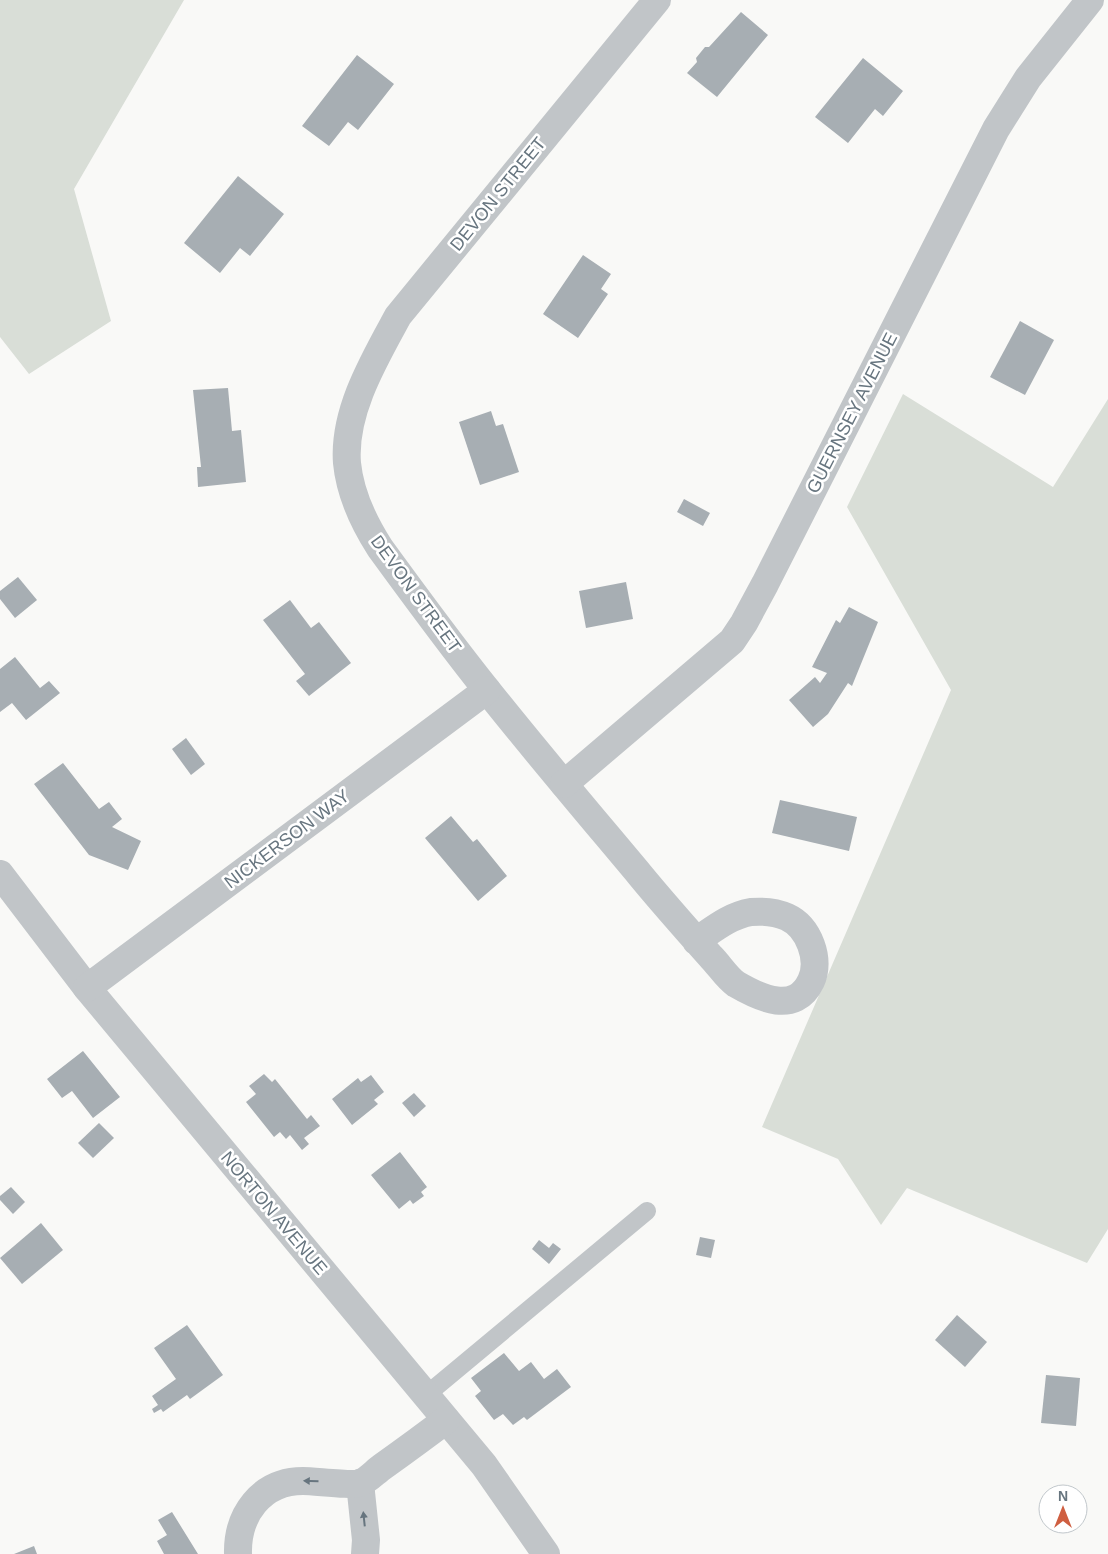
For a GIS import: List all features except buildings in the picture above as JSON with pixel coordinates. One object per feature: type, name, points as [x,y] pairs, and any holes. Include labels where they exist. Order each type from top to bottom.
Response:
[{"type":"street","name":"DEVON STREET","points":[[657,0],[398,316],[361,388],[348,438],[347,462],[351,486],[369,530],[380,548],[487,690],[696,941]]},
{"type":"street","name":"GUERNSEY AVENUE","points":[[564,784],[732,641],[758,597],[996,129],[1028,78],[1090,0]]},
{"type":"street","name":"NICKERSON WAY","points":[[87,988],[487,690]]},
{"type":"street","name":"NORTON AVENUE","points":[[0,874],[87,988],[484,1465],[546,1554]]},
{"type":"street","points":[[238,1554],[240,1526],[247,1511],[257,1499],[270,1489],[285,1483],[301,1481],[360,1483],[446,1420]]},
{"type":"street","points":[[360,1483],[366,1540],[365,1554]]},
{"type":"lane","points":[[425,1396],[647,1211]]},
{"type":"shaded area","points":[[0,0],[184,0],[74,189],[111,321],[29,374],[0,337]]},
{"type":"shaded area","points":[[903,394],[1053,487],[1108,399],[1108,1229],[1087,1263],[907,1188],[881,1225],[838,1159],[762,1127],[951,690],[847,507]]}]
